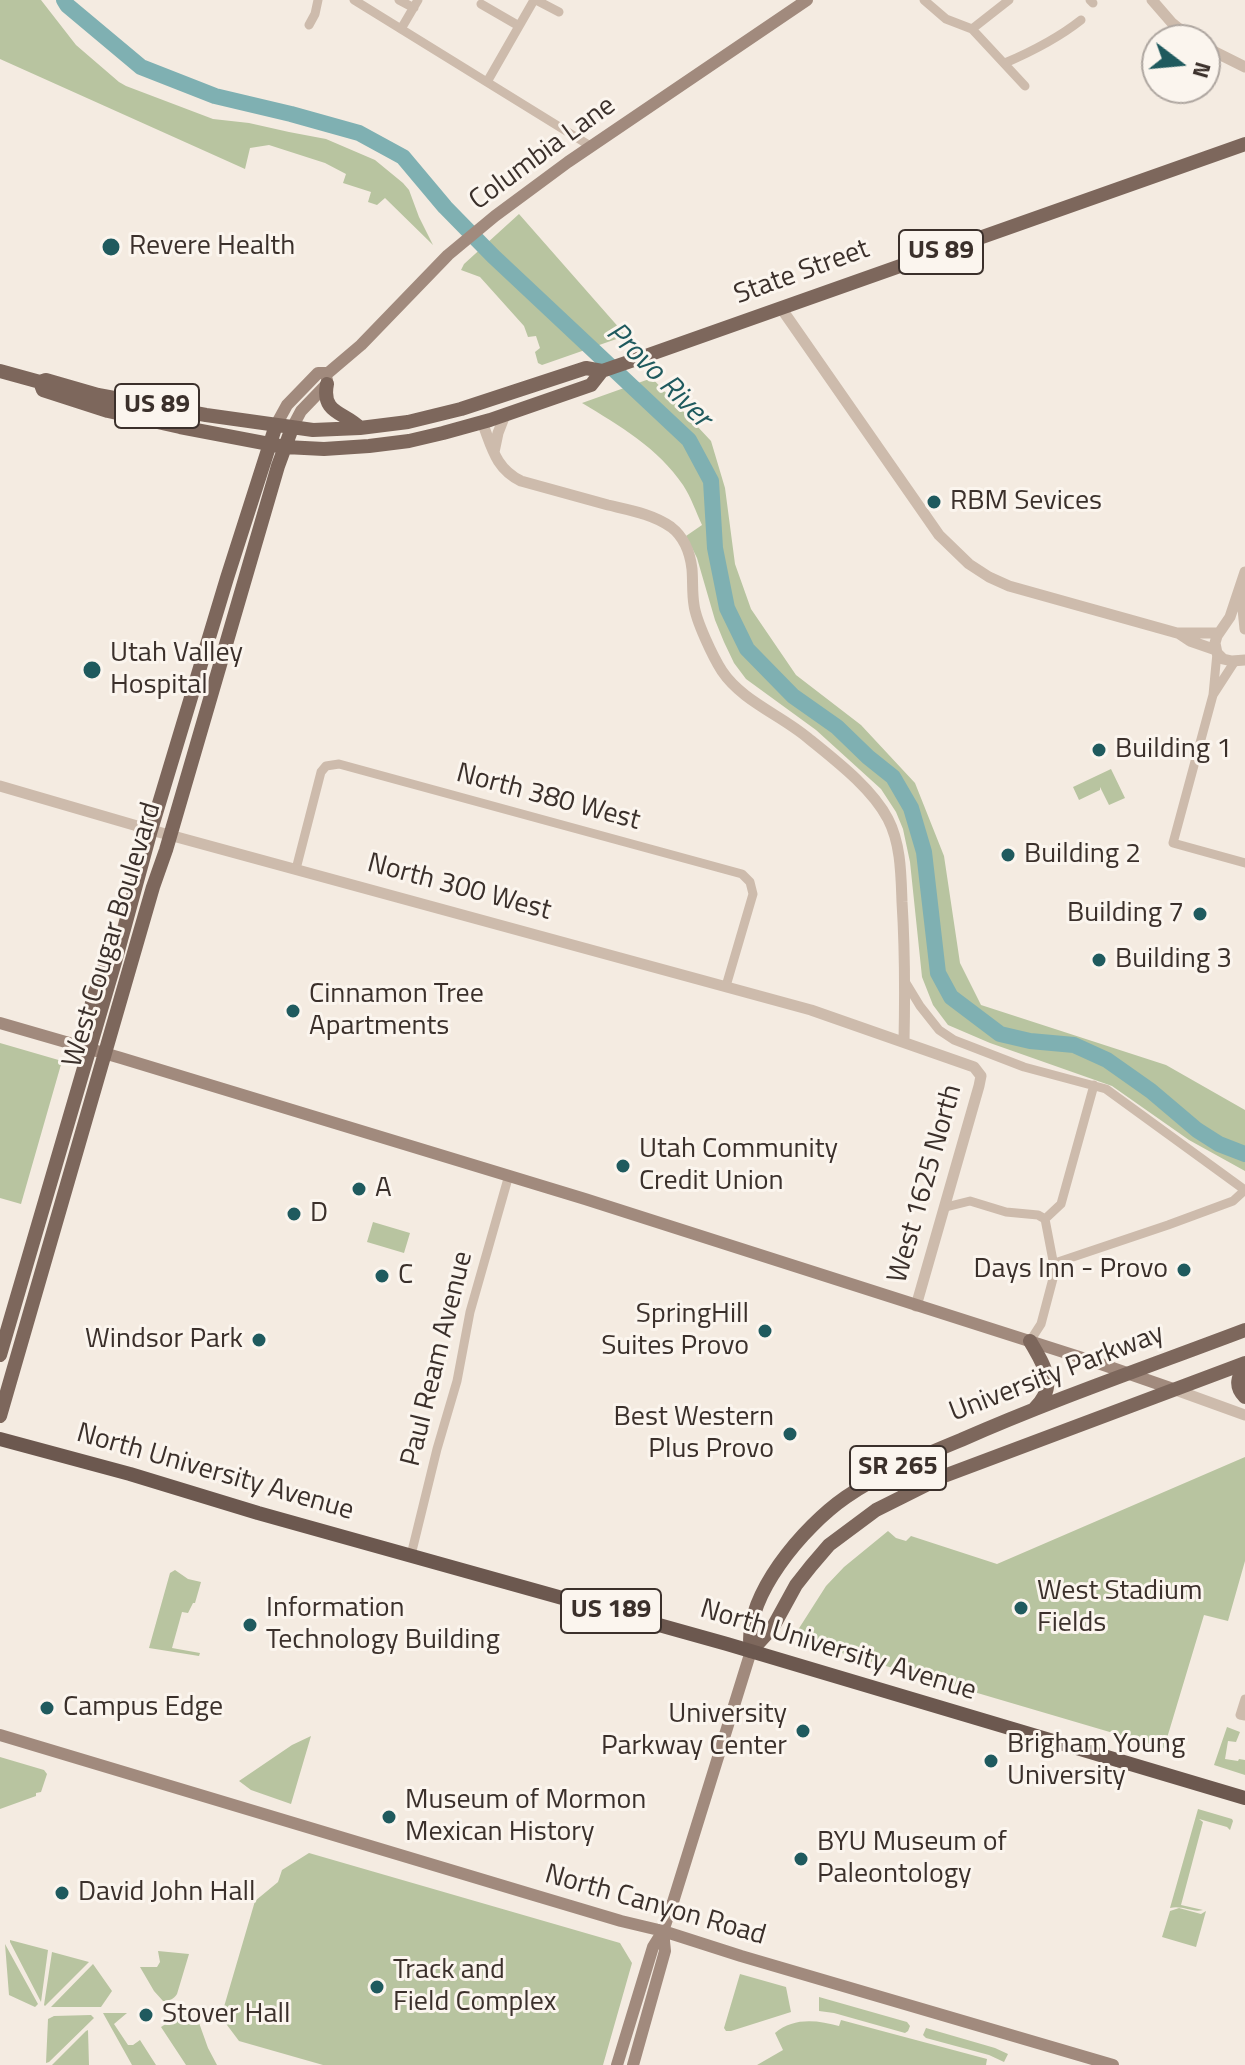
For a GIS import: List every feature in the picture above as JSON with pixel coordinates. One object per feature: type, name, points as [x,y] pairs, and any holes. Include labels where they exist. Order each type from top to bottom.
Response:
[{"type":"highway","name":"North University Avenue","points":[[0,1439],[751,1651],[1245,1798]]},
{"type":"main road","name":"Columbia Lane","points":[[292,428],[327,378],[448,255],[568,162],[807,0]]},
{"type":"main road","name":"State Street","points":[[292,428],[360,428],[408,422],[586,368],[602,371],[1245,144]]},
{"type":"main road","name":"US 89","points":[[0,371],[98,395],[292,428]]},
{"type":"main road","name":"State Street","points":[[285,447],[324,449],[409,441],[482,422],[573,392],[591,385],[602,371]]},
{"type":"main road","name":"Columbia Lane","points":[[276,425],[287,405],[318,373],[327,378]]},
{"type":"main road","points":[[327,378],[326,397],[332,410],[360,428]]},
{"type":"main road","name":"US 89","points":[[40,382],[43,390],[108,411],[285,447]]},
{"type":"main road","points":[[482,422],[484,414],[496,404],[498,397]]},
{"type":"main road","name":"West Cougar Boulevard","points":[[0,1355],[20,1293],[85,1047],[115,962],[151,830],[276,425]]},
{"type":"main road","name":"West Cougar Boulevard","points":[[0,1416],[153,887],[292,428]]},
{"type":"main road","points":[[0,1023],[509,1175],[1173,1389]]},
{"type":"main road","name":"University Parkway","points":[[617,2065],[653,1947],[663,1931],[751,1651],[752,1620],[768,1584],[807,1531],[862,1487],[906,1464],[1030,1411],[1245,1330]]},
{"type":"main road","points":[[1030,1341],[1048,1381],[1043,1398],[1030,1411]]},
{"type":"main road","points":[[1245,1364],[1237,1386],[1245,1397]]},
{"type":"main road","name":"University Parkway","points":[[751,1651],[773,1627],[796,1585],[829,1545],[876,1510],[944,1476],[1245,1364]]},
{"type":"main road","name":"North Canyon Road","points":[[0,1735],[1107,2064]]},
{"type":"main road","points":[[633,2065],[665,1951],[663,1931]]},
{"type":"street","points":[[309,25],[318,0]]},
{"type":"street","points":[[354,0],[592,147]]},
{"type":"street","points":[[399,0],[416,4],[401,29]]},
{"type":"street","points":[[487,82],[535,0],[559,12]]},
{"type":"street","points":[[924,0],[946,19],[972,29],[1025,86]]},
{"type":"street","points":[[972,29],[1009,0]]},
{"type":"street","points":[[481,4],[519,26]]},
{"type":"street","points":[[1155,4],[1173,24]]},
{"type":"street","points":[[1005,63],[1061,36],[1081,20]]},
{"type":"street","points":[[1221,55],[1245,67]]},
{"type":"street","points":[[781,308],[939,535],[969,564],[989,577],[1028,593],[1177,633],[1226,660],[1241,659]]},
{"type":"street","points":[[494,452],[505,415]]},
{"type":"street","points":[[482,422],[499,465],[511,476],[660,520],[672,528],[690,553],[694,607],[721,670],[745,694],[801,731],[837,762],[872,796],[888,819],[900,866],[906,983],[904,1041]]},
{"type":"street","points":[[1245,572],[1230,617],[1215,640],[1213,695],[1173,843],[1245,863]]},
{"type":"street","points":[[1177,633],[1236,628],[1245,632],[1241,589]]},
{"type":"street","points":[[1213,695],[1241,659]]},
{"type":"street","name":"North 380 West","points":[[296,869],[319,781],[326,766],[339,764],[737,872],[746,877],[752,888],[752,900],[726,986]]},
{"type":"street","name":"North 300 West","points":[[0,786],[811,1010],[974,1067],[981,1076]]},
{"type":"street","points":[[906,983],[939,1030],[954,1040],[1024,1067],[1106,1089],[1245,1190],[1233,1201],[1137,1237],[1055,1263]]},
{"type":"street","name":"West 1625 North","points":[[916,1306],[981,1076]]},
{"type":"street","points":[[1045,1219],[1061,1204],[1094,1085]]},
{"type":"street","name":"Paul Ream Avenue","points":[[411,1555],[457,1381],[470,1312],[509,1175]]},
{"type":"street","points":[[946,1207],[970,1201],[1045,1219],[1055,1271],[1041,1324],[1030,1341]]},
{"type":"street","points":[[1173,1389],[1245,1415]]},
{"type":"street","points":[[1242,1715],[1245,1699]]},
{"type":"green space","points":[[0,0],[41,0],[76,45],[126,86],[213,119],[326,139],[375,160],[409,190],[433,245],[385,198],[377,205],[368,202],[371,192],[343,183],[346,174],[325,163],[269,145],[250,148],[245,169],[0,59]]},
{"type":"green space","points":[[519,214],[625,336],[542,365],[538,363],[535,352],[540,348],[536,336],[528,337],[524,326],[480,277],[461,270]]},
{"type":"green space","points":[[652,378],[711,441],[725,488],[735,564],[751,609],[796,675],[861,725],[915,783],[944,856],[960,963],[981,1005],[1166,1065],[1245,1110],[1245,1171],[1189,1140],[1112,1086],[948,1025],[933,1005],[922,977],[910,862],[896,812],[881,789],[816,730],[746,679],[724,642],[697,558],[686,536],[702,525],[686,490],[650,449],[582,403]]},
{"type":"green space","points":[[1111,769],[1125,798],[1109,805],[1100,787],[1100,790],[1079,800],[1073,787]]},
{"type":"green space","points":[[0,1043],[62,1061],[21,1204],[0,1198]]},
{"type":"green space","points":[[373,1222],[410,1233],[404,1253],[367,1242]]},
{"type":"green space","name":"West Stadium Fields","points":[[1245,1457],[1245,1561],[1228,1621],[1204,1615],[1164,1748],[801,1641],[796,1633],[826,1586],[888,1531],[896,1538],[906,1541],[911,1536],[997,1564]]},
{"type":"green space","points":[[175,1570],[188,1579],[201,1582],[195,1603],[188,1613],[182,1612],[172,1648],[200,1653],[199,1656],[149,1648],[170,1573]]},
{"type":"green space","points":[[1227,1727],[1240,1732],[1236,1742],[1228,1741],[1225,1759],[1245,1760],[1245,1775],[1214,1765]]},
{"type":"green space","points":[[311,1736],[291,1804],[251,1790],[239,1781],[292,1745]]},
{"type":"green space","points":[[0,1757],[44,1770],[47,1774],[41,1792],[0,1809]]},
{"type":"green space","points":[[1198,1809],[1233,1821],[1230,1830],[1199,1819],[1203,1822],[1181,1905],[1203,1910],[1170,1908]]},
{"type":"green space","name":"Track and Field Complex","points":[[309,1853],[620,1943],[632,1963],[603,2065],[323,2065],[239,2041],[221,2017],[255,1901],[278,1882],[282,1870]]},
{"type":"green space","points":[[1179,1908],[1201,1914],[1206,1911],[1196,1947],[1162,1937],[1170,1911]]},
{"type":"green space","points":[[10,1942],[48,1950],[41,2002]]},
{"type":"green space","points":[[5,1944],[38,2004],[35,2007],[9,1995]]},
{"type":"green space","points":[[158,1951],[189,1954],[177,1994],[167,2001],[163,2001],[154,1991],[140,1967],[157,1967],[160,1962]]},
{"type":"green space","points":[[52,1952],[89,1962],[45,2006],[44,2005]]},
{"type":"green space","points":[[93,1964],[112,1991],[101,2007],[51,2007]]},
{"type":"green space","points":[[740,1974],[786,1987],[791,2012],[726,2031],[724,2028]]},
{"type":"green space","points":[[819,1997],[907,2022],[910,2026],[905,2033],[819,2011]]},
{"type":"green space","points":[[103,2013],[127,2013],[114,2024],[128,2045],[140,2040],[156,2065],[132,2065]]},
{"type":"green space","points":[[181,2014],[198,2020],[217,2065],[186,2065],[161,2027]]},
{"type":"green space","points":[[91,2015],[94,2018],[46,2063],[48,2019],[54,2016]]},
{"type":"green space","points":[[841,2020],[987,2059],[986,2065],[757,2065],[783,2050],[775,2033],[782,2028],[806,2021],[839,2026]]},
{"type":"green space","points":[[926,2028],[1008,2054],[1004,2062],[926,2038],[923,2035]]},
{"type":"green space","points":[[86,2031],[89,2065],[52,2065]]},
{"type":"waterway","name":"Provo River","points":[[64,0],[141,67],[215,96],[359,133],[403,157],[445,207],[493,256],[689,440],[711,481],[715,548],[727,608],[747,649],[793,696],[837,727],[893,777],[911,808],[924,852],[938,973],[951,997],[1000,1034],[1030,1041],[1074,1045],[1107,1060],[1151,1091],[1197,1130],[1219,1144],[1245,1154]]},
{"type":"place","name":"Revere Health","points":[[111,247]]},
{"type":"place","name":"RBM Sevices","points":[[934,502]]},
{"type":"place","name":"Utah Valley Hospital","points":[[92,670]]},
{"type":"place","name":"Building 1","points":[[1099,750]]},
{"type":"place","name":"Building 2","points":[[1008,855]]},
{"type":"place","name":"Building 7","points":[[1200,914]]},
{"type":"place","name":"Building 3","points":[[1099,960]]},
{"type":"place","name":"Cinnamon Tree Apartments","points":[[293,1011]]},
{"type":"place","name":"Utah Community Credit Union","points":[[623,1166]]},
{"type":"place","name":"A","points":[[359,1189]]},
{"type":"place","name":"D","points":[[294,1214]]},
{"type":"place","name":"Days Inn - Provo","points":[[1184,1270]]},
{"type":"place","name":"C","points":[[382,1276]]},
{"type":"place","name":"SpringHill Suites Provo","points":[[765,1331]]},
{"type":"place","name":"Windsor Park","points":[[259,1340]]},
{"type":"place","name":"Best Western Plus Provo","points":[[790,1434]]},
{"type":"place","name":"West Stadium Fields","points":[[1021,1608]]},
{"type":"place","name":"Information Technology Building","points":[[250,1625]]},
{"type":"place","name":"Campus Edge","points":[[47,1708]]},
{"type":"place","name":"University Parkway Center","points":[[803,1731]]},
{"type":"place","name":"Brigham Young University","points":[[991,1761]]},
{"type":"place","name":"Museum of Mormon Mexican History","points":[[389,1817]]},
{"type":"place","name":"BYU Museum of Paleontology","points":[[801,1859]]},
{"type":"place","name":"David John Hall","points":[[62,1893]]},
{"type":"place","name":"Track and Field Complex","points":[[377,1987]]},
{"type":"place","name":"Stover Hall","points":[[146,2015]]}]
